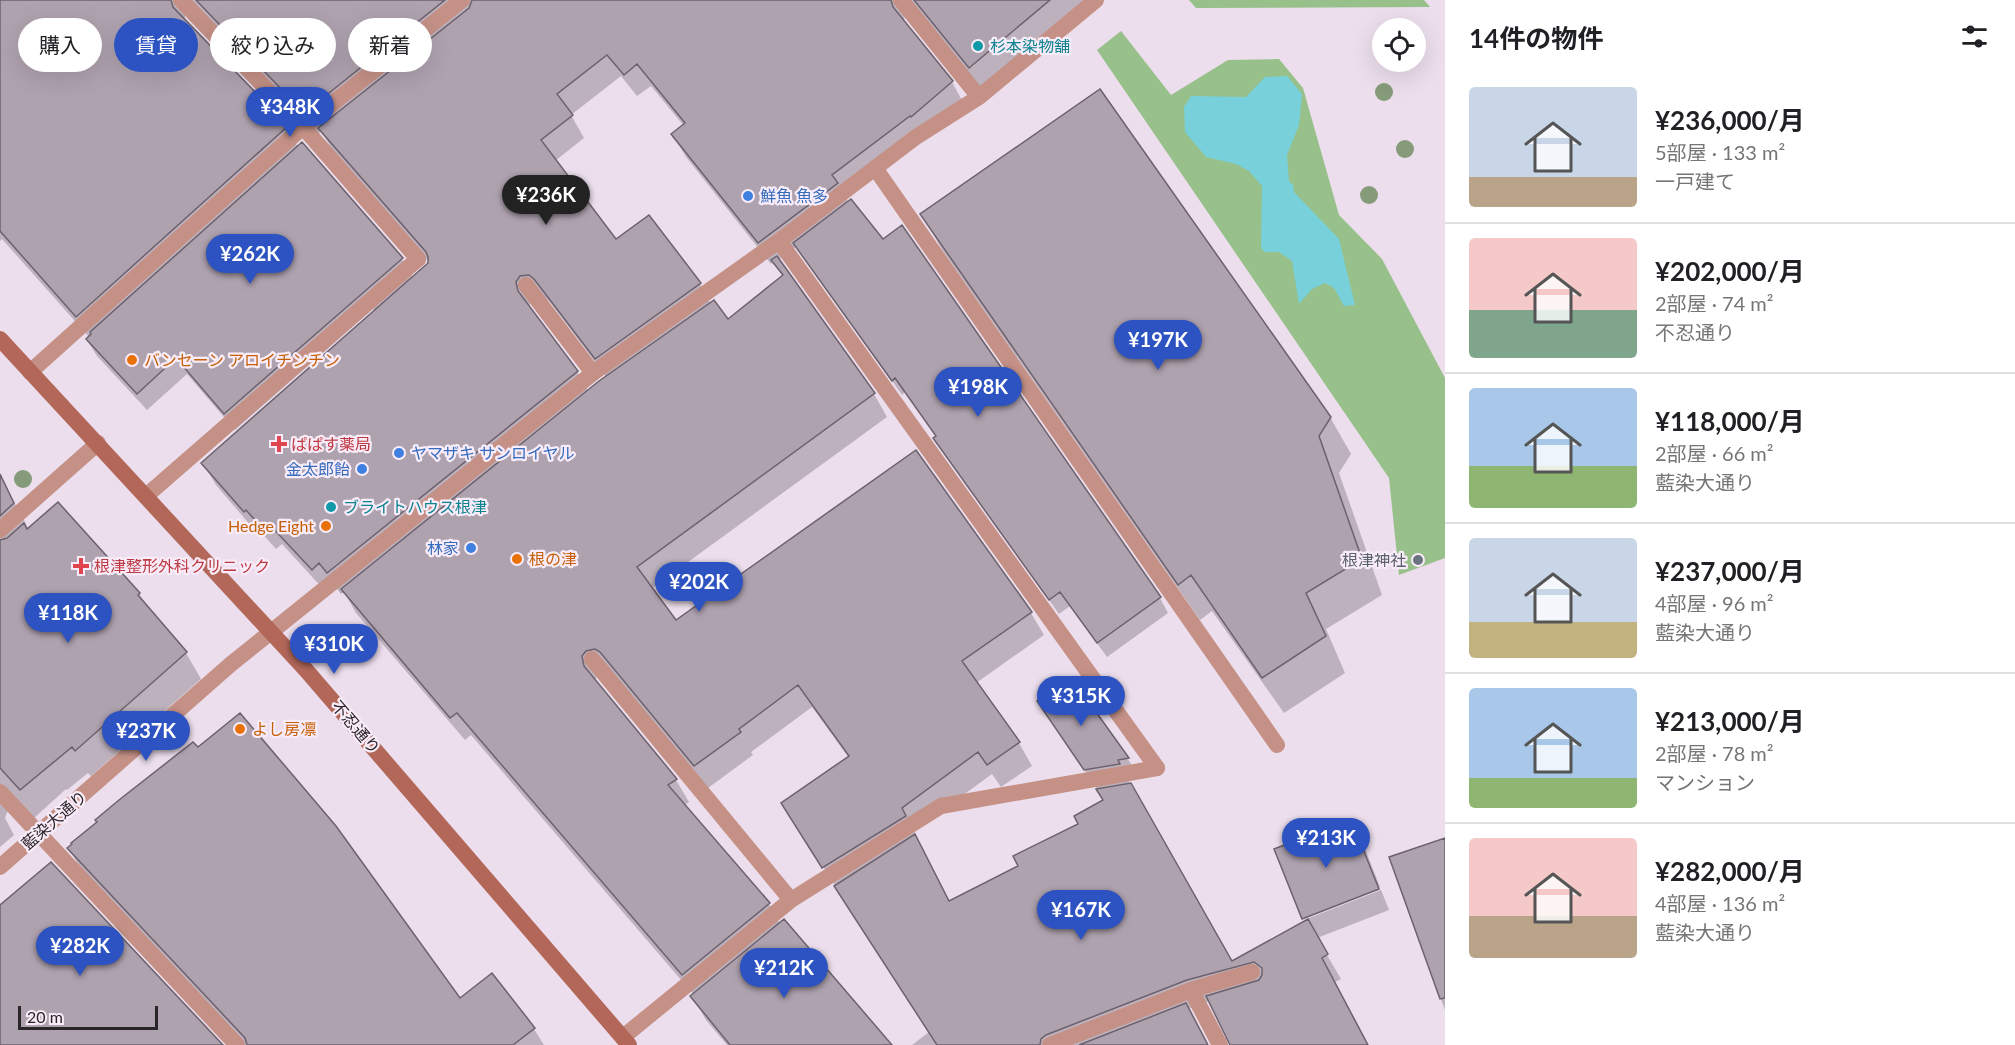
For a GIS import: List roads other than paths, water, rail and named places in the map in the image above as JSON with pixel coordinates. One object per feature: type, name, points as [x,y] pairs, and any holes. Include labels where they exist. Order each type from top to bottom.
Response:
[{"type":"main road","name":"不忍通り","points":[[0,339],[306,670],[626,1041]]},
{"type":"street","points":[[147,496],[418,259],[303,127],[181,0]]},
{"type":"street","points":[[30,372],[303,127],[462,0]]},
{"type":"street","points":[[902,0],[979,97]]},
{"type":"street","name":"藍染大通り","points":[[0,867],[231,664],[593,373],[779,241],[916,137],[979,97],[1095,0]]},
{"type":"street","points":[[875,168],[1277,745]]},
{"type":"street","points":[[626,1041],[791,900],[941,806],[1157,768],[779,241]]},
{"type":"street","points":[[526,285],[593,373]]},
{"type":"street","points":[[0,530],[98,443]]},
{"type":"street","points":[[592,658],[791,900]]},
{"type":"street","points":[[0,792],[237,1045]]},
{"type":"street","points":[[1050,1045],[1191,990],[1252,972]]},
{"type":"street","points":[[1191,990],[1220,1045]]},
{"type":"water","points":[[1287,76],[1302,94],[1299,125],[1287,155],[1289,181],[1293,185],[1294,192],[1339,239],[1355,305],[1344,306],[1334,288],[1325,283],[1312,289],[1299,304],[1292,261],[1279,252],[1265,252],[1261,248],[1262,186],[1249,171],[1236,164],[1206,157],[1185,132],[1184,107],[1191,96],[1246,97],[1265,77]]},
{"type":"place","name":"杉本染物舗","points":[[978,46]]},
{"type":"place","name":"鮮魚 魚多","points":[[748,196]]},
{"type":"place","name":"バンセーン アロイチンチン","points":[[132,360]]},
{"type":"place","name":"ぱぱす薬局","points":[[279,444]]},
{"type":"place","name":"ヤマザキ サンロイヤル","points":[[399,453]]},
{"type":"place","name":"金太郎飴","points":[[362,469]]},
{"type":"place","name":"ブライトハウス根津","points":[[331,507]]},
{"type":"place","name":"Hedge Eight","points":[[326,526]]},
{"type":"place","name":"林家","points":[[471,548]]},
{"type":"place","name":"根の津","points":[[517,559]]},
{"type":"place","name":"根津神社","points":[[1418,560]]},
{"type":"place","name":"根津整形外科クリニック","points":[[81,566]]},
{"type":"place","name":"よし房凛","points":[[240,729]]}]
